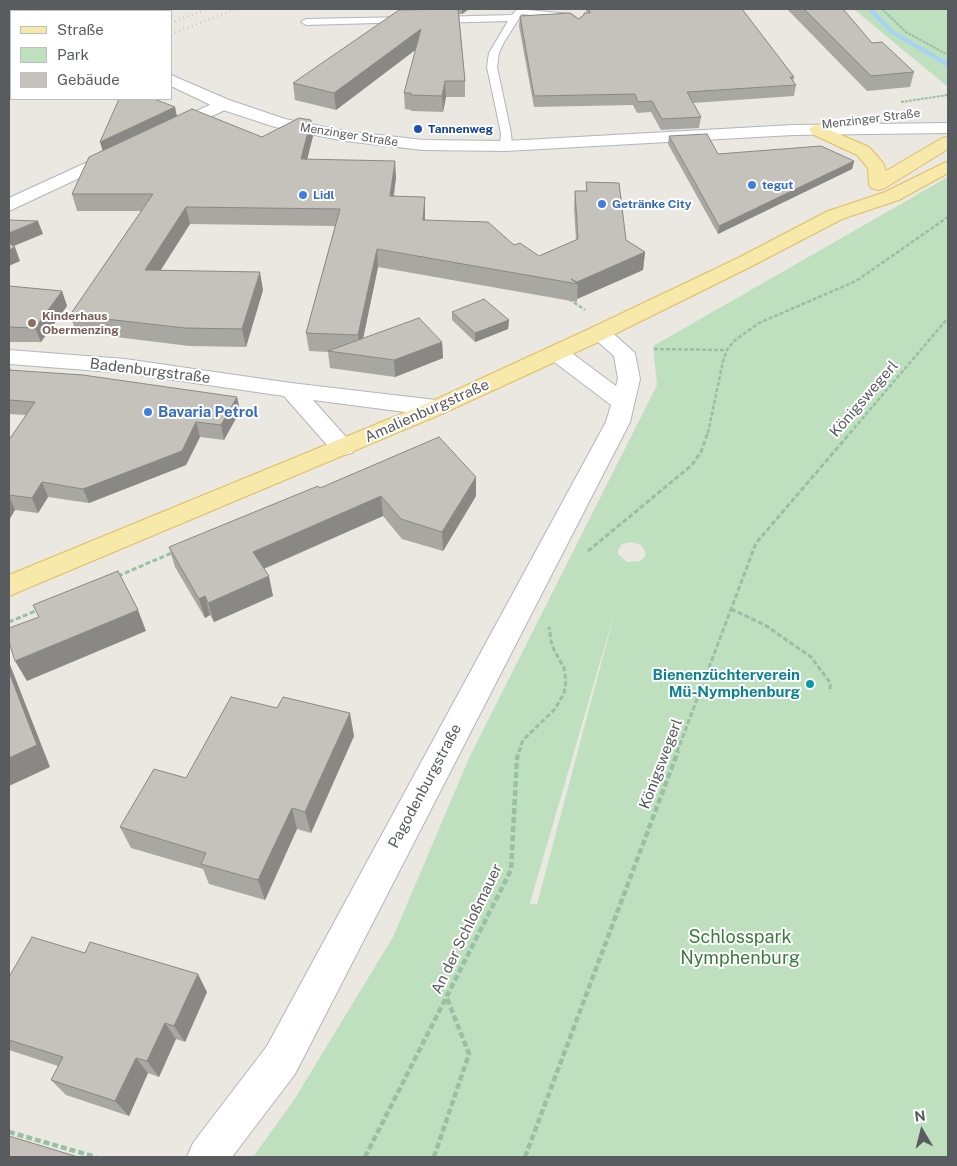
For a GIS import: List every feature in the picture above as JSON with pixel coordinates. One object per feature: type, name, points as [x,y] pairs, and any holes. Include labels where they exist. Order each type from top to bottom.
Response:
[{"type":"main road","points":[[818,130],[852,144],[867,155],[877,167],[878,184]]},
{"type":"main road","name":"Amalienburgstraße","points":[[835,216],[878,184],[948,142]]},
{"type":"main road","name":"Amalienburgstraße","points":[[9,586],[436,408],[558,353],[835,216],[892,196],[948,166]]},
{"type":"street","name":"Menzinger Straße","points":[[172,80],[223,104],[274,121],[345,136],[423,145],[506,146],[793,130],[948,128]]},
{"type":"street","points":[[150,138],[223,104]]},
{"type":"street","name":"Menzinger Straße","points":[[793,130],[929,112]]},
{"type":"street","points":[[9,204],[132,147]]},
{"type":"street","points":[[599,333],[621,350]]},
{"type":"street","name":"Pagodenburgstraße","points":[[207,1157],[281,1060],[618,422],[629,379],[627,362],[621,350]]},
{"type":"street","points":[[558,353],[624,404]]},
{"type":"street","name":"Badenburgstraße","points":[[9,357],[125,366],[291,390],[436,408]]},
{"type":"street","points":[[291,390],[343,447]]},
{"type":"lane","points":[[506,146],[506,133],[492,67],[494,54],[499,42],[519,12]]},
{"type":"lane","points":[[306,22],[420,20],[519,12],[570,17],[575,19],[577,24]]},
{"type":"path","points":[[882,9],[906,32],[948,55]]},
{"type":"path","points":[[894,104],[948,95]]},
{"type":"path","points":[[582,557],[692,465],[701,452],[707,437],[723,361],[727,350],[734,341],[760,323],[856,281],[948,217]]},
{"type":"path","points":[[562,294],[586,311],[581,313]]},
{"type":"path","name":"Königswegerl","points":[[525,1157],[756,543],[948,318]]},
{"type":"path","points":[[621,350],[666,348],[727,350]]},
{"type":"path","points":[[731,609],[765,625],[810,657],[831,684],[829,692]]},
{"type":"path","name":"An der Schloßmauer","points":[[365,1157],[511,870],[516,758],[523,740],[555,709],[564,693],[566,681],[564,668],[552,646],[548,631],[550,621]]},
{"type":"path","points":[[434,1157],[469,1054],[447,997]]},
{"type":"path","points":[[9,1132],[96,1157]]},
{"type":"green space","points":[[854,9],[948,9],[948,87],[862,16]]},
{"type":"green space","name":"Schlosspark Nymphenburg","points":[[948,177],[948,1157],[253,1157],[294,1100],[393,937],[470,756],[657,385],[653,346]],"holes":[[[631,542],[641,545],[645,551],[645,556],[640,561],[627,562],[618,554],[622,544]],[[617,604],[537,904],[531,904],[530,903]]]},
{"type":"building","points":[[458,9],[465,81],[445,81],[442,96],[404,93],[421,29],[334,93],[293,83],[399,10]]},
{"type":"building","points":[[589,9],[742,9],[794,77],[790,77],[796,85],[687,92],[701,117],[662,119],[652,101],[638,102],[635,94],[534,96],[520,16],[570,13],[578,19],[584,13],[590,13]]},
{"type":"building","points":[[804,9],[843,9],[872,43],[882,42],[914,72],[871,76]]},
{"type":"building","points":[[119,100],[157,100],[175,107],[100,142]]},
{"type":"building","points":[[192,109],[262,137],[299,118],[311,120],[301,159],[395,161],[390,196],[425,197],[423,220],[488,222],[514,245],[520,243],[539,256],[578,239],[575,191],[587,191],[586,182],[619,183],[626,240],[645,252],[577,282],[571,279],[578,284],[377,249],[358,335],[306,333],[340,209],[186,207],[145,270],[260,272],[242,329],[185,328],[70,315],[153,194],[72,194],[89,157]]},
{"type":"building","points":[[707,134],[718,154],[821,146],[854,161],[719,226],[669,136]]},
{"type":"building","points":[[9,220],[38,221],[9,233]]},
{"type":"building","points":[[9,243],[15,247],[9,250]]},
{"type":"building","points":[[9,286],[62,291],[35,328],[9,327]]},
{"type":"building","points":[[484,299],[509,320],[475,333],[452,312]]},
{"type":"building","points":[[419,318],[442,342],[394,360],[328,351]]},
{"type":"building","points":[[9,370],[83,375],[237,397],[221,425],[196,422],[182,451],[83,489],[42,482],[32,498],[9,495],[9,440],[35,402],[9,400]]},
{"type":"building","points":[[439,437],[476,477],[442,532],[401,519],[381,496],[253,552],[269,576],[208,603],[205,596],[199,599],[169,547],[318,486],[320,488]]},
{"type":"building","points":[[118,571],[138,610],[15,661],[9,642],[9,628],[39,617],[33,605]]},
{"type":"building","points":[[9,672],[37,745],[9,758]]},
{"type":"building","points":[[231,697],[277,708],[283,697],[350,713],[305,812],[292,808],[258,880],[201,864],[206,853],[120,827],[154,769],[186,778]]},
{"type":"building","points":[[32,937],[85,953],[90,942],[198,974],[174,1026],[165,1023],[147,1061],[136,1058],[115,1101],[51,1080],[63,1057],[9,1040],[9,977]]},
{"type":"building","points":[[9,1136],[78,1157],[9,1157]]},
{"type":"waterway","points":[[870,9],[892,32],[948,65]]},
{"type":"railway","points":[[172,23],[206,9]]},
{"type":"railway","points":[[172,34],[236,9]]},
{"type":"place","name":"Tannenweg","points":[[418,129]]},
{"type":"place","name":"tegut","points":[[752,185]]},
{"type":"place","name":"Lidl","points":[[303,195]]},
{"type":"place","name":"Getränke City","points":[[602,204]]},
{"type":"place","name":"Kinderhaus Obermenzing","points":[[32,323]]},
{"type":"place","name":"Bavaria Petrol","points":[[148,412]]},
{"type":"place","name":"Bienenzüchterverein Mü-Nymphenburg","points":[[810,684]]}]
